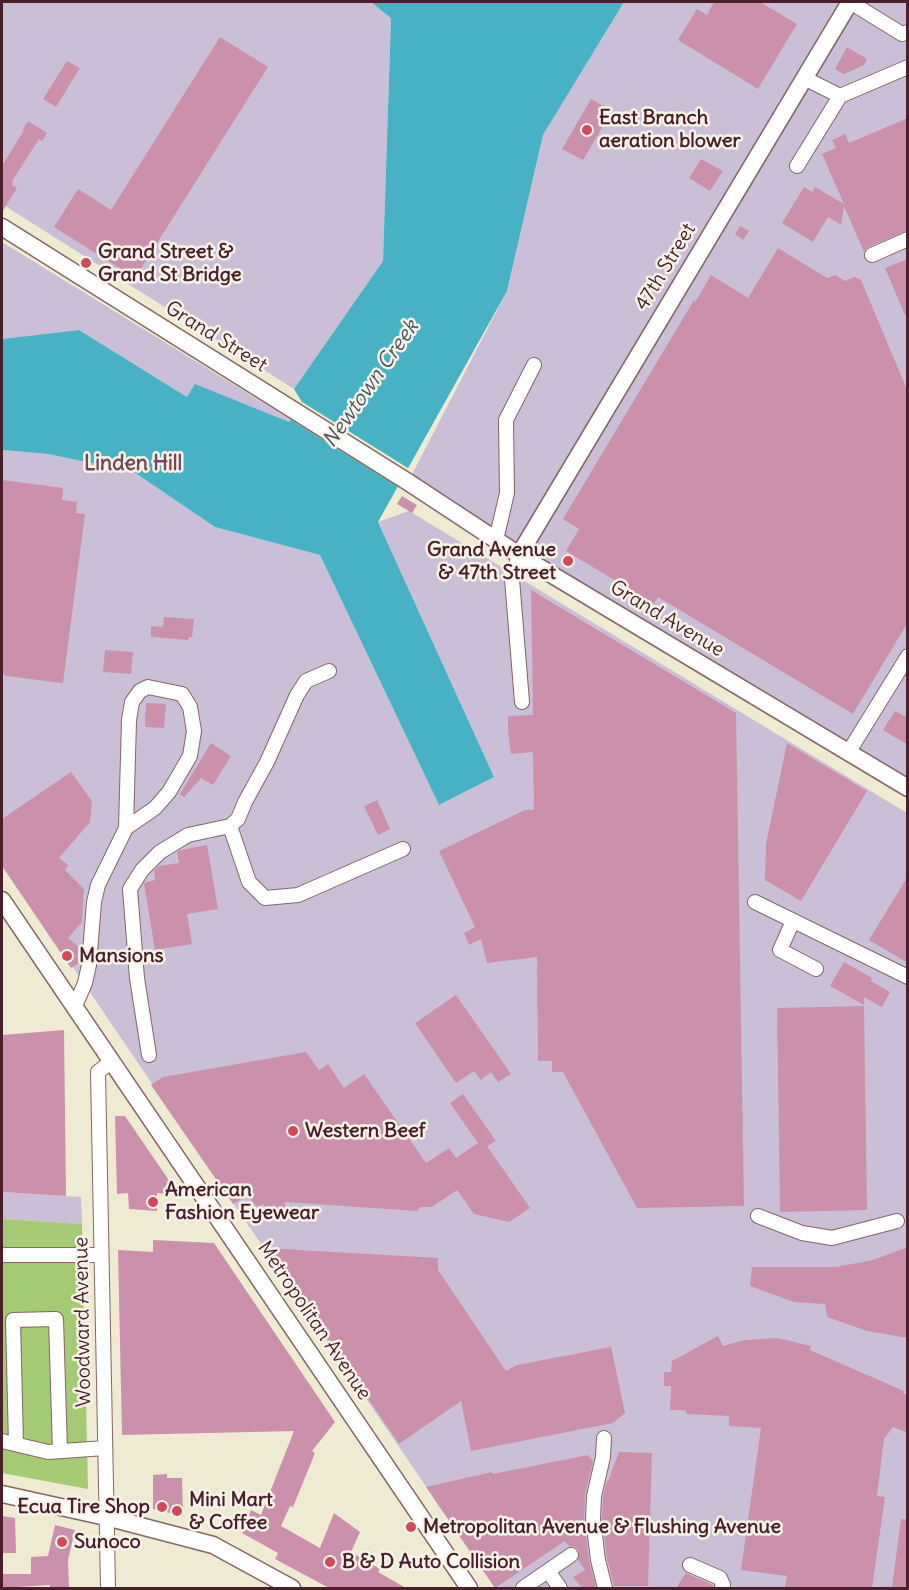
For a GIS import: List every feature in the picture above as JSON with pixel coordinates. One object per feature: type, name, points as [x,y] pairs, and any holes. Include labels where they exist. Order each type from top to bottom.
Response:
[{"type":"main road","name":"47th Street","points":[[519,555],[850,2]]},
{"type":"main road","name":"Grand Street","points":[[2,227],[408,482]]},
{"type":"main road","name":"Grand Avenue","points":[[408,482],[519,555],[908,789]]},
{"type":"main road","name":"Metropolitan Avenue","points":[[2,900],[469,1588]]},
{"type":"main road","points":[[2,1494],[106,1517],[213,1545],[292,1588]]},
{"type":"street","points":[[850,2],[902,34],[908,32]]},
{"type":"street","points":[[797,166],[840,96],[908,67]]},
{"type":"street","points":[[804,78],[840,96]]},
{"type":"street","points":[[872,255],[908,239]]},
{"type":"street","points":[[496,540],[507,493],[506,420],[534,365]]},
{"type":"street","points":[[519,555],[512,579],[522,702]]},
{"type":"street","points":[[848,753],[908,656]]},
{"type":"street","points":[[149,1055],[137,978],[130,889],[142,870],[160,852],[188,835],[230,826],[238,819],[297,695],[306,681],[330,671]]},
{"type":"street","points":[[75,1006],[85,983],[89,965],[94,902],[98,885],[126,828],[129,720],[132,702],[140,691],[148,687],[167,689],[182,694],[190,706],[194,731],[190,756],[169,792],[155,807],[126,828]]},
{"type":"street","points":[[230,826],[249,882],[265,898],[298,896],[403,849]]},
{"type":"street","points":[[755,902],[908,977]]},
{"type":"street","points":[[793,921],[780,950],[816,969]]},
{"type":"street","name":"Woodward Avenue","points":[[108,1588],[98,1072],[112,1061]]},
{"type":"street","points":[[759,1216],[802,1233],[832,1238],[897,1221]]},
{"type":"street","points":[[5,1255],[101,1255]]},
{"type":"street","points":[[16,1444],[13,1320],[56,1319],[60,1451]]},
{"type":"street","points":[[604,1438],[603,1457],[594,1496],[593,1519],[598,1560],[605,1588]]},
{"type":"street","points":[[2,1441],[48,1452],[105,1448]]},
{"type":"street","points":[[523,1588],[571,1556]]},
{"type":"street","points":[[690,1565],[720,1578],[722,1588]]},
{"type":"street","points":[[548,1571],[560,1588]]},
{"type":"shaded area","points":[[2,2],[371,2],[391,17],[383,261],[294,389],[2,204]]},
{"type":"shaded area","points":[[624,2],[907,2],[907,788],[408,482],[507,291],[543,135]]},
{"type":"shaded area","points":[[2,242],[291,420],[289,422],[187,397],[79,330],[2,339]]},
{"type":"shaded area","points":[[2,450],[48,454],[134,472],[215,527],[320,555],[439,805],[494,777],[378,522],[409,511],[907,813],[907,1588],[495,1588],[2,863]]},
{"type":"shaded area","points":[[2,1192],[81,1197],[82,1224],[2,1219]]},
{"type":"green space","points":[[2,1219],[82,1224],[88,1489],[2,1473]]},
{"type":"water","name":"Newtown Creek","points":[[371,2],[624,2],[543,135],[507,291],[378,522],[494,777],[439,805],[320,555],[215,527],[134,472],[48,454],[2,450],[2,339],[79,330],[187,397],[195,384],[289,422],[302,402],[294,389],[383,261],[391,18]]},
{"type":"pier","points":[[302,402],[411,470],[400,488],[291,420]]},
{"type":"building","points":[[714,2],[760,2],[797,24],[758,89],[678,40],[697,9],[707,15]]},
{"type":"building","points":[[220,37],[268,67],[135,278],[54,227],[78,189],[111,210]]},
{"type":"building","points":[[847,47],[867,59],[864,65],[844,74],[835,69]]},
{"type":"building","points":[[67,61],[80,68],[56,107],[43,99]]},
{"type":"building","name":"East Branch aeration blower","points":[[591,99],[612,111],[583,160],[562,149]]},
{"type":"building","points":[[908,118],[908,230],[868,247],[864,252],[844,206],[841,225],[828,217],[813,242],[782,223],[804,187],[812,192],[815,187],[844,204],[822,154],[836,148],[832,140],[845,134],[849,143]]},
{"type":"building","points":[[28,121],[47,133],[42,141],[39,139],[12,181],[12,185],[17,188],[2,212],[2,166]]},
{"type":"building","points":[[701,159],[723,171],[710,191],[689,178]]},
{"type":"building","points":[[740,226],[749,231],[743,240],[735,234]]},
{"type":"building","points":[[778,248],[827,278],[835,275],[845,281],[855,277],[861,280],[908,392],[908,622],[853,714],[658,597],[654,604],[566,551],[579,529],[563,519],[711,275],[748,298]]},
{"type":"building","points":[[908,259],[908,322],[885,268]]},
{"type":"building","points":[[2,480],[63,488],[62,500],[77,502],[76,513],[85,514],[63,683],[6,676],[2,673]]},
{"type":"building","points":[[402,496],[417,505],[412,513],[397,504]]},
{"type":"building","points":[[531,590],[736,713],[744,1206],[637,1208],[563,1072],[552,1072],[552,1061],[538,1061],[537,957],[487,963],[481,939],[469,945],[464,933],[475,927],[439,851],[525,810],[534,810],[533,752],[511,754],[508,731],[508,716],[533,715]]},
{"type":"building","points":[[164,617],[194,619],[192,637],[188,640],[151,637],[151,626],[163,627]]},
{"type":"building","points":[[105,650],[133,652],[131,674],[103,672]]},
{"type":"building","points":[[146,703],[166,704],[164,728],[145,727]]},
{"type":"building","points":[[895,711],[908,718],[908,745],[883,730]]},
{"type":"building","points":[[211,743],[231,756],[213,785],[201,778],[184,797],[180,794]]},
{"type":"building","points":[[787,743],[867,791],[801,901],[765,880],[766,844]]},
{"type":"building","points":[[71,772],[92,801],[90,822],[59,858],[68,865],[65,870],[84,889],[82,922],[68,938],[80,948],[79,963],[71,968],[2,866],[2,819]]},
{"type":"building","points":[[377,800],[390,829],[378,835],[364,806]]},
{"type":"building","points":[[207,845],[218,909],[187,914],[192,944],[155,950],[144,883],[155,880],[154,871],[159,866],[179,863],[177,852]]},
{"type":"building","points":[[908,876],[908,963],[869,940]]},
{"type":"building","points":[[844,962],[872,978],[871,981],[890,992],[882,1007],[864,997],[864,1005],[830,986]]},
{"type":"building","points":[[456,995],[511,1074],[498,1082],[491,1072],[481,1080],[474,1071],[456,1083],[415,1023]]},
{"type":"building","points":[[864,1006],[867,1210],[780,1212],[777,1008]]},
{"type":"building","points":[[64,1030],[66,1196],[2,1192],[2,1035]]},
{"type":"building","name":"Western Beef","points":[[306,1052],[319,1070],[328,1064],[344,1088],[364,1074],[426,1163],[449,1148],[456,1158],[478,1143],[450,1103],[463,1094],[496,1141],[487,1146],[530,1208],[509,1222],[474,1214],[457,1190],[432,1207],[421,1207],[417,1211],[285,1202],[284,1216],[273,1205],[267,1209],[263,1204],[258,1208],[247,1195],[233,1204],[151,1085],[163,1077]]},
{"type":"building","points":[[115,1116],[125,1116],[179,1195],[157,1193],[157,1211],[129,1209],[128,1193],[117,1194]]},
{"type":"building","points":[[153,1240],[214,1243],[335,1422],[312,1451],[315,1453],[293,1507],[290,1506],[281,1526],[320,1548],[334,1513],[360,1532],[351,1552],[380,1569],[378,1572],[406,1588],[329,1588],[275,1559],[278,1553],[242,1533],[251,1510],[261,1515],[294,1431],[122,1435],[118,1250],[153,1252]]},
{"type":"building","points":[[908,1247],[908,1338],[867,1331],[827,1317],[825,1304],[794,1302],[750,1286],[752,1267],[836,1267],[873,1260]]},
{"type":"building","points":[[265,1248],[438,1258],[438,1270],[506,1371],[517,1365],[611,1347],[625,1413],[613,1423],[471,1451],[461,1401],[399,1444]]},
{"type":"building","points":[[718,1336],[723,1346],[745,1340],[778,1338],[811,1346],[810,1350],[904,1391],[903,1393],[908,1396],[908,1433],[893,1427],[884,1439],[877,1496],[885,1497],[872,1588],[785,1588],[787,1576],[741,1570],[761,1428],[729,1426],[729,1416],[686,1414],[686,1411],[670,1410],[671,1386],[664,1386],[664,1372],[671,1372],[672,1361]]},
{"type":"building","points":[[619,1452],[652,1453],[648,1586],[614,1586],[607,1558],[602,1519],[603,1497],[607,1480]]},
{"type":"building","points":[[588,1455],[593,1461],[585,1494],[584,1520],[589,1561],[596,1588],[582,1588],[573,1577],[585,1570],[578,1560],[579,1550],[569,1546],[565,1541],[495,1588],[426,1487],[492,1472],[493,1474]]},
{"type":"building","points":[[167,1474],[167,1478],[182,1478],[183,1516],[153,1509],[153,1475]]},
{"type":"building","points":[[2,1516],[15,1518],[16,1553],[2,1553]]},
{"type":"building","points":[[901,1519],[908,1520],[908,1588],[892,1588]]},
{"type":"building","points":[[55,1525],[75,1530],[68,1560],[69,1588],[50,1588],[50,1585],[2,1588],[2,1574],[31,1574],[31,1557],[48,1556]]},
{"type":"building","points":[[686,1573],[713,1585],[713,1588],[676,1588]]},
{"type":"place","name":"East Branch aeration blower","points":[[587,130]]},
{"type":"place","name":"Grand Street & Grand St Bridge","points":[[86,263]]},
{"type":"place","name":"Grand Avenue & 47th Street","points":[[568,561]]},
{"type":"place","name":"Mansions","points":[[67,956]]},
{"type":"place","name":"Western Beef","points":[[293,1131]]},
{"type":"place","name":"American Fashion Eyewear","points":[[153,1202]]},
{"type":"place","name":"Ecua Tire Shop","points":[[162,1507]]},
{"type":"place","name":"Mini Mart & Coffee","points":[[177,1511]]},
{"type":"place","name":"Metropolitan Avenue & Flushing Avenue","points":[[411,1527]]},
{"type":"place","name":"Sunoco","points":[[62,1542]]},
{"type":"place","name":"B & D Auto Collision","points":[[330,1562]]},
{"type":"district","name":"Linden Hill","points":[[133,464]]}]
